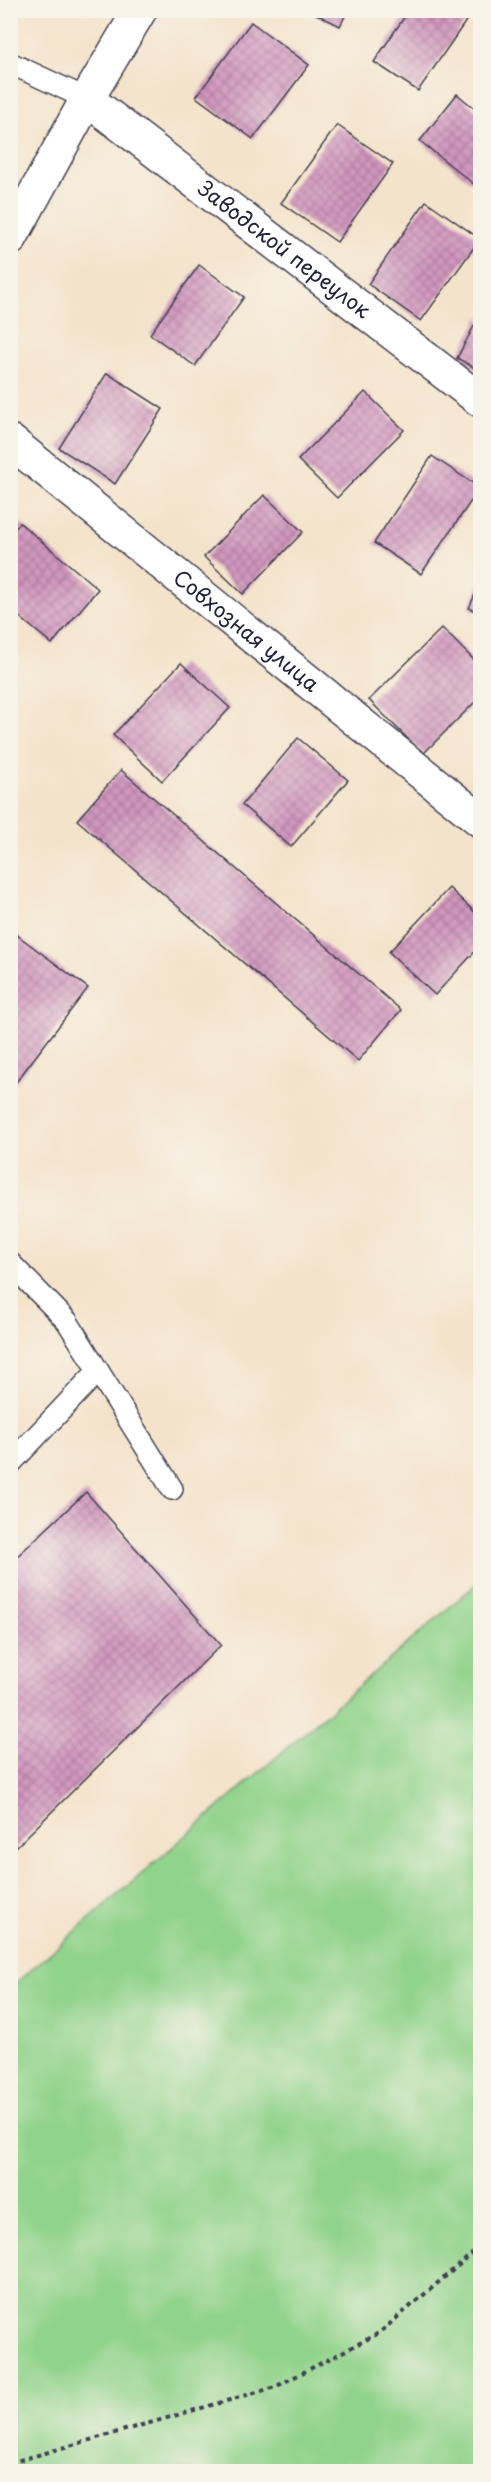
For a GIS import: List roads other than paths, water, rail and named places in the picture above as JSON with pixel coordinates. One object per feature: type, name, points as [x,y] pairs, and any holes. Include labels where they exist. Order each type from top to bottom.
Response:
[{"type":"street","points":[[10,239],[87,99],[140,10]]},
{"type":"street","name":"Заводской переулок","points":[[87,99],[480,400]]},
{"type":"street","name":"Совхозная улица","points":[[10,441],[480,820]]},
{"type":"lane","points":[[10,63],[87,99]]},
{"type":"lane","points":[[10,1263],[67,1322],[172,1489]]},
{"type":"lane","points":[[10,1464],[98,1371]]}]
